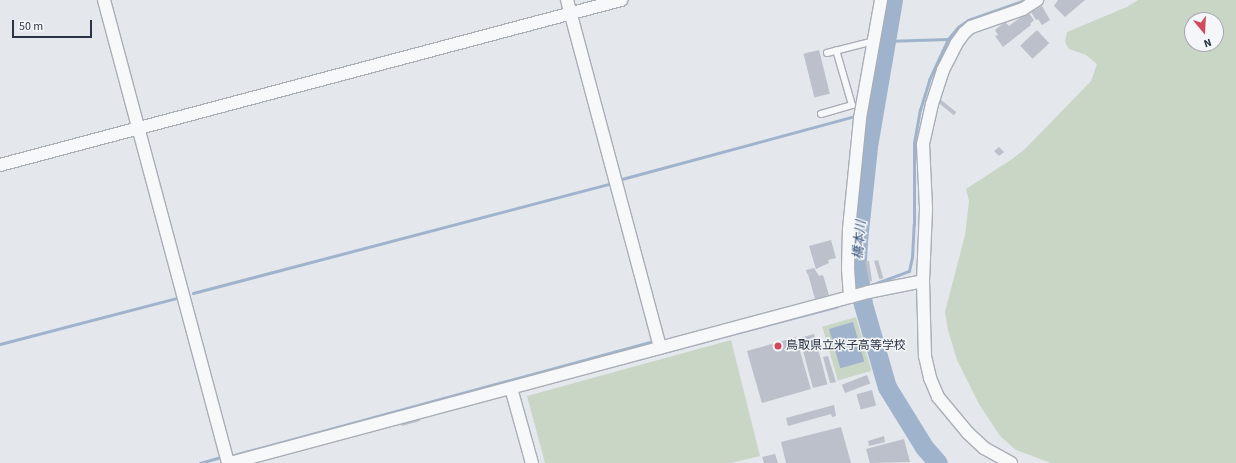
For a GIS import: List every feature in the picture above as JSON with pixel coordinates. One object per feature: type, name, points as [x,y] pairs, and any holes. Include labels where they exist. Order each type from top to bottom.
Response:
[{"type":"street","points":[[104,0],[229,463],[868,292],[923,281]]},
{"type":"street","points":[[567,0],[660,348]]},
{"type":"street","points":[[0,165],[621,0]]},
{"type":"street","points":[[852,297],[848,269],[849,229],[860,118],[881,0]]},
{"type":"street","points":[[1011,463],[984,448],[968,433],[938,398],[930,378],[925,356],[923,281],[926,208],[923,144],[932,104],[943,70],[956,44],[964,33],[971,27],[1023,9],[1037,0]]},
{"type":"street","points":[[511,388],[532,463]]},
{"type":"lane","points":[[827,53],[874,41]]},
{"type":"lane","points":[[821,114],[852,105],[836,50]]},
{"type":"green space","points":[[1138,0],[1236,0],[1236,463],[1051,463],[1016,450],[1000,436],[979,404],[957,360],[948,330],[945,312],[965,235],[969,201],[966,189],[1025,149],[1091,81],[1097,64],[1086,55],[1069,49],[1065,42],[1067,32],[1127,7]]},
{"type":"green space","points":[[856,317],[871,371],[838,380],[822,327]]},
{"type":"green space","points":[[731,340],[760,456],[731,463],[545,463],[527,396]]},
{"type":"water","points":[[838,306],[839,308],[520,392],[520,391]]},
{"type":"water","points":[[853,322],[864,361],[840,368],[829,329]]},
{"type":"building","points":[[1058,0],[1085,0],[1065,17],[1054,6]]},
{"type":"building","points":[[1042,6],[1050,20],[1042,25],[1038,19],[1036,20],[1031,12]]},
{"type":"building","points":[[1028,12],[1034,20],[1030,24],[1031,25],[1003,47],[995,36],[998,35],[995,30],[1005,22],[1009,26]]},
{"type":"building","points":[[1037,30],[1049,43],[1032,59],[1020,46]]},
{"type":"building","points":[[819,50],[830,94],[814,98],[803,54]]},
{"type":"building","points":[[940,99],[956,112],[954,115],[937,102]]},
{"type":"building","points":[[999,147],[1004,152],[999,156],[994,151]]},
{"type":"building","points":[[831,240],[836,258],[828,260],[829,263],[816,269],[809,246]]},
{"type":"building","points":[[878,260],[883,278],[879,279],[874,261]]},
{"type":"building","points":[[865,261],[869,261],[872,281],[869,282]]},
{"type":"building","points":[[814,268],[819,276],[823,275],[829,295],[815,299],[808,274],[814,272],[807,274],[806,270]]},
{"type":"building","points":[[814,334],[827,384],[813,388],[800,338]]},
{"type":"building","points":[[796,337],[811,389],[762,403],[747,351]]},
{"type":"building","points":[[828,356],[836,382],[830,383],[823,357]]},
{"type":"building","points":[[867,375],[870,383],[845,393],[842,385]]},
{"type":"building","points":[[872,390],[876,405],[861,410],[857,394]]},
{"type":"building","points":[[834,405],[836,416],[832,417],[831,414],[788,426],[786,418]]},
{"type":"building","points":[[419,418],[420,421],[402,426],[401,422]]},
{"type":"building","points":[[841,427],[851,463],[786,463],[781,442]]},
{"type":"building","points":[[884,436],[885,442],[869,446],[868,441]]},
{"type":"building","points":[[904,439],[910,462],[870,463],[866,449]]},
{"type":"building","points":[[775,454],[778,463],[764,463],[762,457]]},
{"type":"waterway","name":"橋本川","points":[[893,0],[868,147],[857,263],[863,304],[887,387],[924,447],[938,463]]},
{"type":"waterway","points":[[871,285],[909,271],[912,257],[914,224],[914,143],[920,110],[929,80],[948,39],[958,27],[968,20],[1025,0]]},
{"type":"waterway","points":[[885,41],[948,39]]},
{"type":"waterway","points":[[618,180],[855,116]]},
{"type":"waterway","points":[[193,293],[611,183]]},
{"type":"waterway","points":[[0,344],[180,297]]},
{"type":"waterway","points":[[673,338],[703,330]]},
{"type":"waterway","points":[[234,455],[651,342]]},
{"type":"waterway","points":[[200,463],[218,458]]},
{"type":"place","name":"鳥取県立米子高等学校","points":[[778,346]]}]
